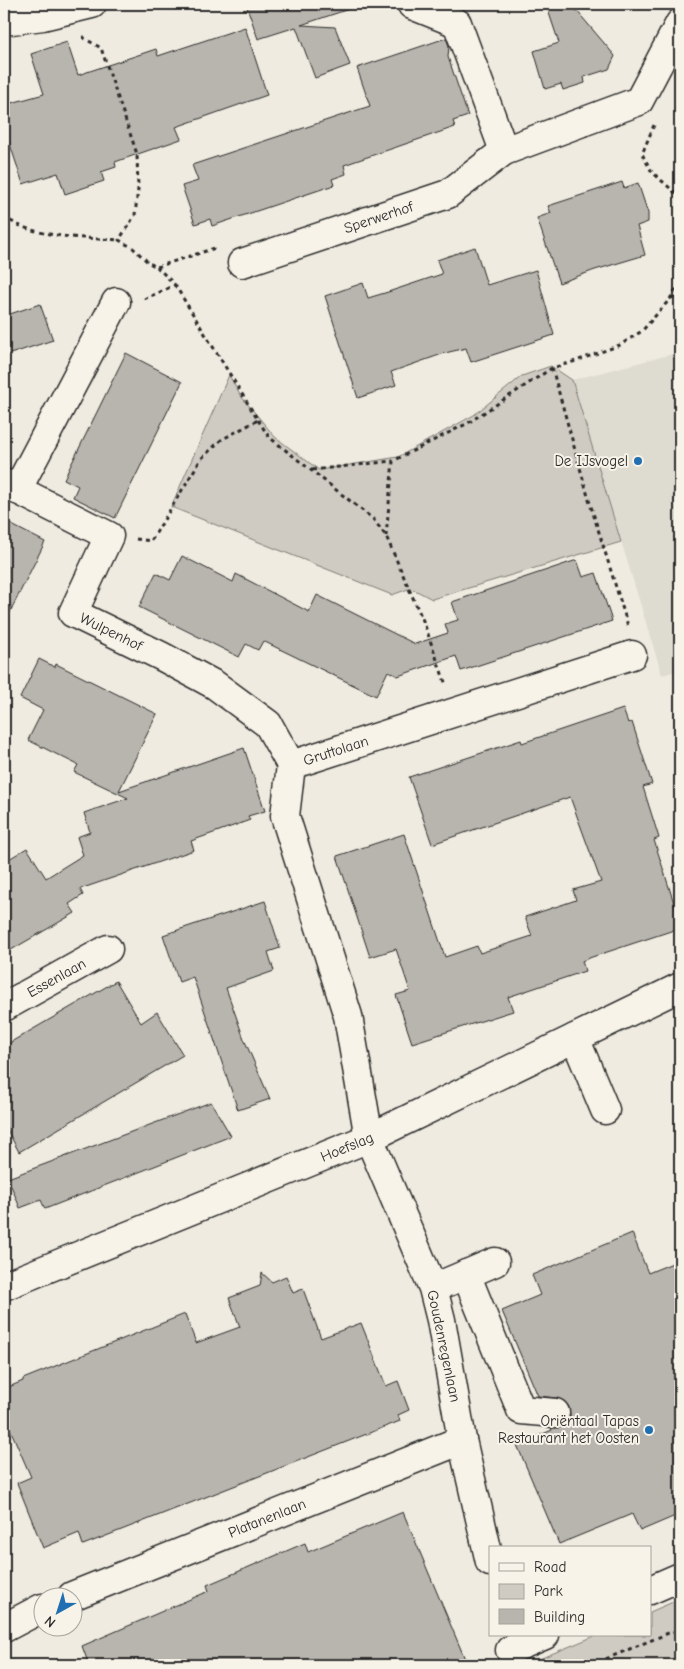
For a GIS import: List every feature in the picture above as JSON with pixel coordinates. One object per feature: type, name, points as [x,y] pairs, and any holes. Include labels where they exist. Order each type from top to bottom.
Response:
[{"type":"street","points":[[412,5],[457,23],[504,151]]},
{"type":"street","points":[[4,21],[42,16],[83,6]]},
{"type":"street","points":[[639,101],[680,23]]},
{"type":"street","name":"Sperwerhof","points":[[242,264],[448,194],[504,151],[639,101]]},
{"type":"street","points":[[109,536],[11,486],[116,302]]},
{"type":"street","name":"Wulpenhof","points":[[109,536],[73,613],[162,656],[215,685],[268,724],[291,765]]},
{"type":"street","name":"Gruttolaan","points":[[369,1138],[348,1016],[285,816],[291,765],[632,655]]},
{"type":"street","name":"Essenlaan","points":[[4,1007],[108,949]]},
{"type":"street","name":"Hoefslag","points":[[7,1276],[369,1138],[680,986]]},
{"type":"street","points":[[575,1038],[605,1110]]},
{"type":"street","name":"Goudenregenlaan","points":[[369,1138],[433,1288],[441,1320],[462,1440],[489,1558]]},
{"type":"street","points":[[433,1288],[495,1262]]},
{"type":"street","points":[[466,1274],[521,1410],[555,1413]]},
{"type":"street","name":"Platanenlaan","points":[[82,1592],[462,1440]]},
{"type":"street","points":[[652,1589],[680,1577]]},
{"type":"street","points":[[4,1628],[32,1613]]},
{"type":"street","points":[[510,1650],[543,1636]]},
{"type":"path","points":[[83,6],[84,38],[101,48],[137,154],[138,190],[135,215],[120,240]]},
{"type":"path","points":[[639,101],[659,116],[642,154],[652,172],[680,196]]},
{"type":"path","points":[[4,216],[10,222],[41,233],[120,240],[134,248],[175,285],[269,437],[373,518],[386,536],[424,623],[456,711]]},
{"type":"path","points":[[157,267],[229,243],[242,264]]},
{"type":"path","points":[[312,470],[393,461],[468,422],[552,368],[620,345],[642,331],[670,299],[680,282]]},
{"type":"path","points":[[116,302],[138,302],[175,285]]},
{"type":"path","points":[[670,299],[680,295]]},
{"type":"path","points":[[552,368],[589,500],[634,644],[632,655]]},
{"type":"path","points":[[109,536],[151,541],[201,459],[221,440],[258,420]]},
{"type":"path","points":[[386,536],[393,461]]},
{"type":"path","points":[[591,1665],[671,1632],[680,1632]]},
{"type":"shaded area","name":"De IJsvogel","points":[[680,352],[680,670],[662,675],[572,380]]},
{"type":"green space","points":[[551,366],[572,380],[621,542],[432,599],[411,588],[392,595],[171,507],[229,375],[240,395],[275,437],[319,470],[398,457],[474,415],[522,376]]},
{"type":"green space","points":[[680,1599],[680,1660],[667,1665],[530,1665],[532,1662],[595,1636],[652,1636],[652,1611]]},
{"type":"building","points":[[246,4],[351,4],[352,8],[301,25],[335,27],[350,65],[315,78],[296,27],[258,39]]},
{"type":"building","points":[[546,4],[571,4],[615,56],[609,69],[584,77],[585,83],[563,90],[561,84],[545,89],[534,51],[559,43]]},
{"type":"building","points":[[245,27],[267,95],[176,127],[181,139],[115,162],[116,167],[101,172],[104,181],[65,194],[58,173],[23,184],[4,126],[4,105],[44,94],[31,54],[67,42],[78,75],[156,49],[158,56]]},
{"type":"building","points":[[446,38],[449,46],[448,57],[468,116],[453,121],[455,127],[344,165],[346,174],[332,179],[334,185],[212,226],[210,219],[195,224],[182,186],[198,181],[192,165],[370,106],[357,68]]},
{"type":"building","points":[[622,182],[624,188],[638,183],[648,213],[648,222],[637,226],[645,255],[559,283],[537,218],[551,213],[548,206]]},
{"type":"building","points":[[475,247],[487,285],[536,270],[554,335],[471,362],[466,348],[445,353],[391,372],[396,385],[358,398],[325,296],[363,283],[368,298],[388,292],[442,274],[437,260]]},
{"type":"building","points":[[40,304],[53,340],[4,356],[4,316]]},
{"type":"building","points":[[126,353],[182,382],[115,518],[73,497],[78,486],[64,479]]},
{"type":"building","points":[[4,521],[45,542],[4,624]]},
{"type":"building","points":[[182,556],[233,582],[236,574],[309,612],[317,595],[415,644],[448,633],[445,624],[458,620],[452,602],[577,560],[583,577],[596,573],[612,621],[461,671],[456,656],[398,676],[388,671],[376,696],[263,641],[258,650],[246,644],[239,657],[139,607],[156,573],[170,580]]},
{"type":"building","points":[[39,659],[55,667],[56,664],[157,714],[119,791],[244,748],[265,811],[248,816],[250,820],[191,841],[194,850],[80,889],[83,895],[69,904],[75,913],[4,954],[4,862],[27,848],[46,878],[83,855],[77,837],[90,832],[84,813],[128,798],[74,772],[78,765],[28,740],[43,710],[20,698]]},
{"type":"building","points":[[623,709],[628,723],[632,722],[652,784],[643,787],[659,838],[654,840],[680,922],[680,928],[582,961],[585,971],[508,997],[513,1011],[412,1043],[396,995],[410,991],[396,949],[370,957],[337,856],[404,834],[445,957],[477,946],[480,953],[532,936],[525,917],[576,900],[573,890],[601,882],[570,797],[432,844],[409,777],[521,740],[522,743]]},
{"type":"building","points":[[265,901],[280,948],[268,952],[274,971],[226,988],[244,1039],[270,1099],[238,1110],[193,977],[179,982],[163,935]]},
{"type":"building","points":[[116,981],[141,1023],[157,1012],[183,1055],[19,1152],[4,1124],[4,1046]]},
{"type":"building","points":[[211,1102],[231,1136],[45,1209],[41,1200],[20,1208],[8,1178]]},
{"type":"building","points":[[632,1233],[648,1273],[680,1260],[680,1514],[640,1531],[632,1514],[559,1544],[517,1445],[552,1430],[551,1428],[562,1427],[568,1422],[570,1415],[569,1407],[564,1401],[557,1398],[538,1396],[502,1311],[540,1295],[532,1275]]},
{"type":"building","points":[[262,1273],[272,1282],[286,1276],[293,1293],[303,1289],[321,1338],[361,1323],[386,1386],[398,1381],[409,1410],[398,1415],[400,1421],[83,1545],[79,1533],[43,1548],[17,1483],[31,1477],[4,1415],[4,1389],[23,1381],[23,1379],[185,1314],[196,1343],[240,1327],[229,1298],[260,1286]]},
{"type":"building","points":[[403,1512],[465,1659],[451,1665],[89,1665],[82,1646],[209,1591],[207,1585],[305,1543],[308,1552]]},
{"type":"place","name":"De IJsvogel","points":[[638,461]]},
{"type":"place","name":"Oriëntaal Tapas Restaurant het Oosten","points":[[649,1430]]}]
